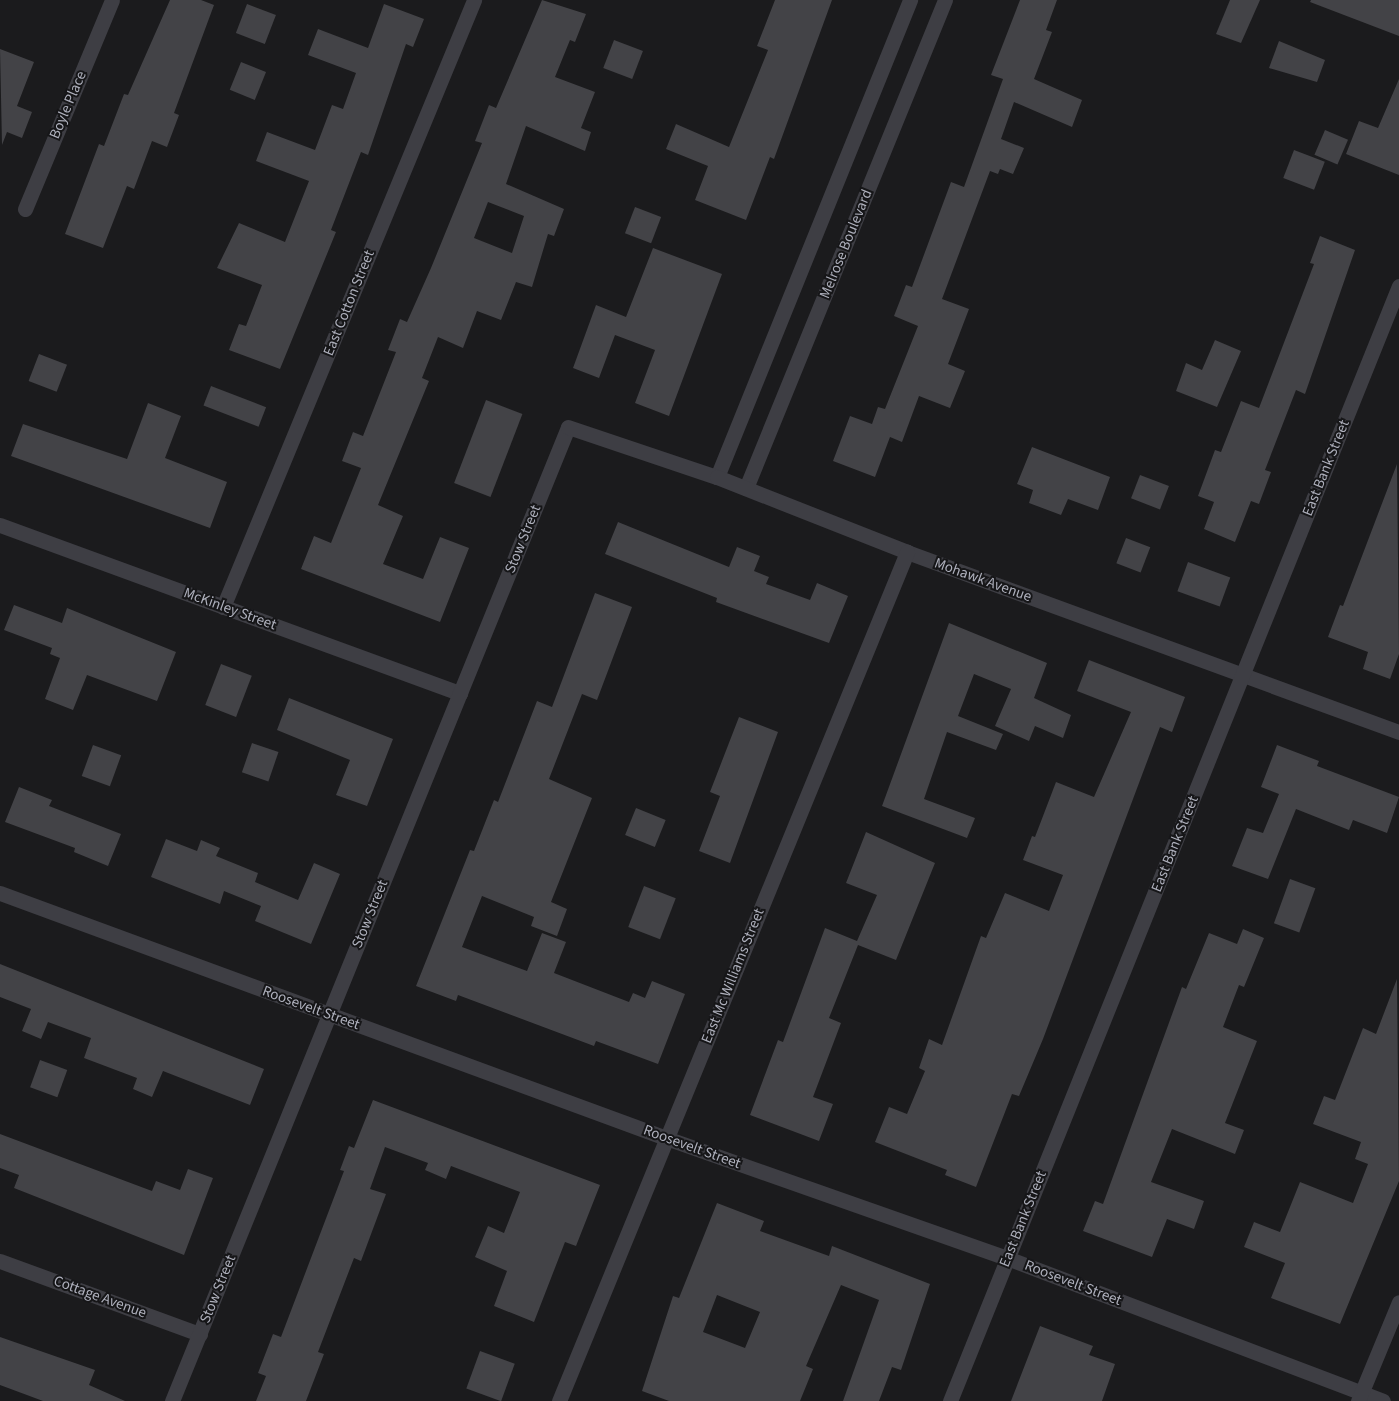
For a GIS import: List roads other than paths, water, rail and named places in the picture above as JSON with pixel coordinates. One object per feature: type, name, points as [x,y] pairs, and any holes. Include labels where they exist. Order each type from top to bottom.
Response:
[{"type":"street","name":"Boyle Place","points":[[25,209],[112,0]]},
{"type":"street","name":"East Cotton Street","points":[[223,607],[474,0]]},
{"type":"street","points":[[717,477],[910,0]]},
{"type":"street","name":"Melrose Boulevard","points":[[746,488],[945,0]]},
{"type":"street","name":"East Bank Street","points":[[950,1401],[1244,675],[1399,286]]},
{"type":"street","name":"Mohawk Avenue","points":[[568,427],[717,477],[907,552],[1399,732]]},
{"type":"street","name":"Stow Street","points":[[172,1401],[568,427]]},
{"type":"street","name":"McKinley Street","points":[[0,525],[460,693]]},
{"type":"street","name":"East Mc Williams Street","points":[[558,1401],[907,552]]},
{"type":"street","name":"Roosevelt Street","points":[[0,893],[666,1138],[1007,1258],[1359,1397],[1383,1401]]},
{"type":"street","name":"Cottage Avenue","points":[[0,1261],[200,1334]]},
{"type":"street","points":[[1359,1397],[1399,1302]]}]
